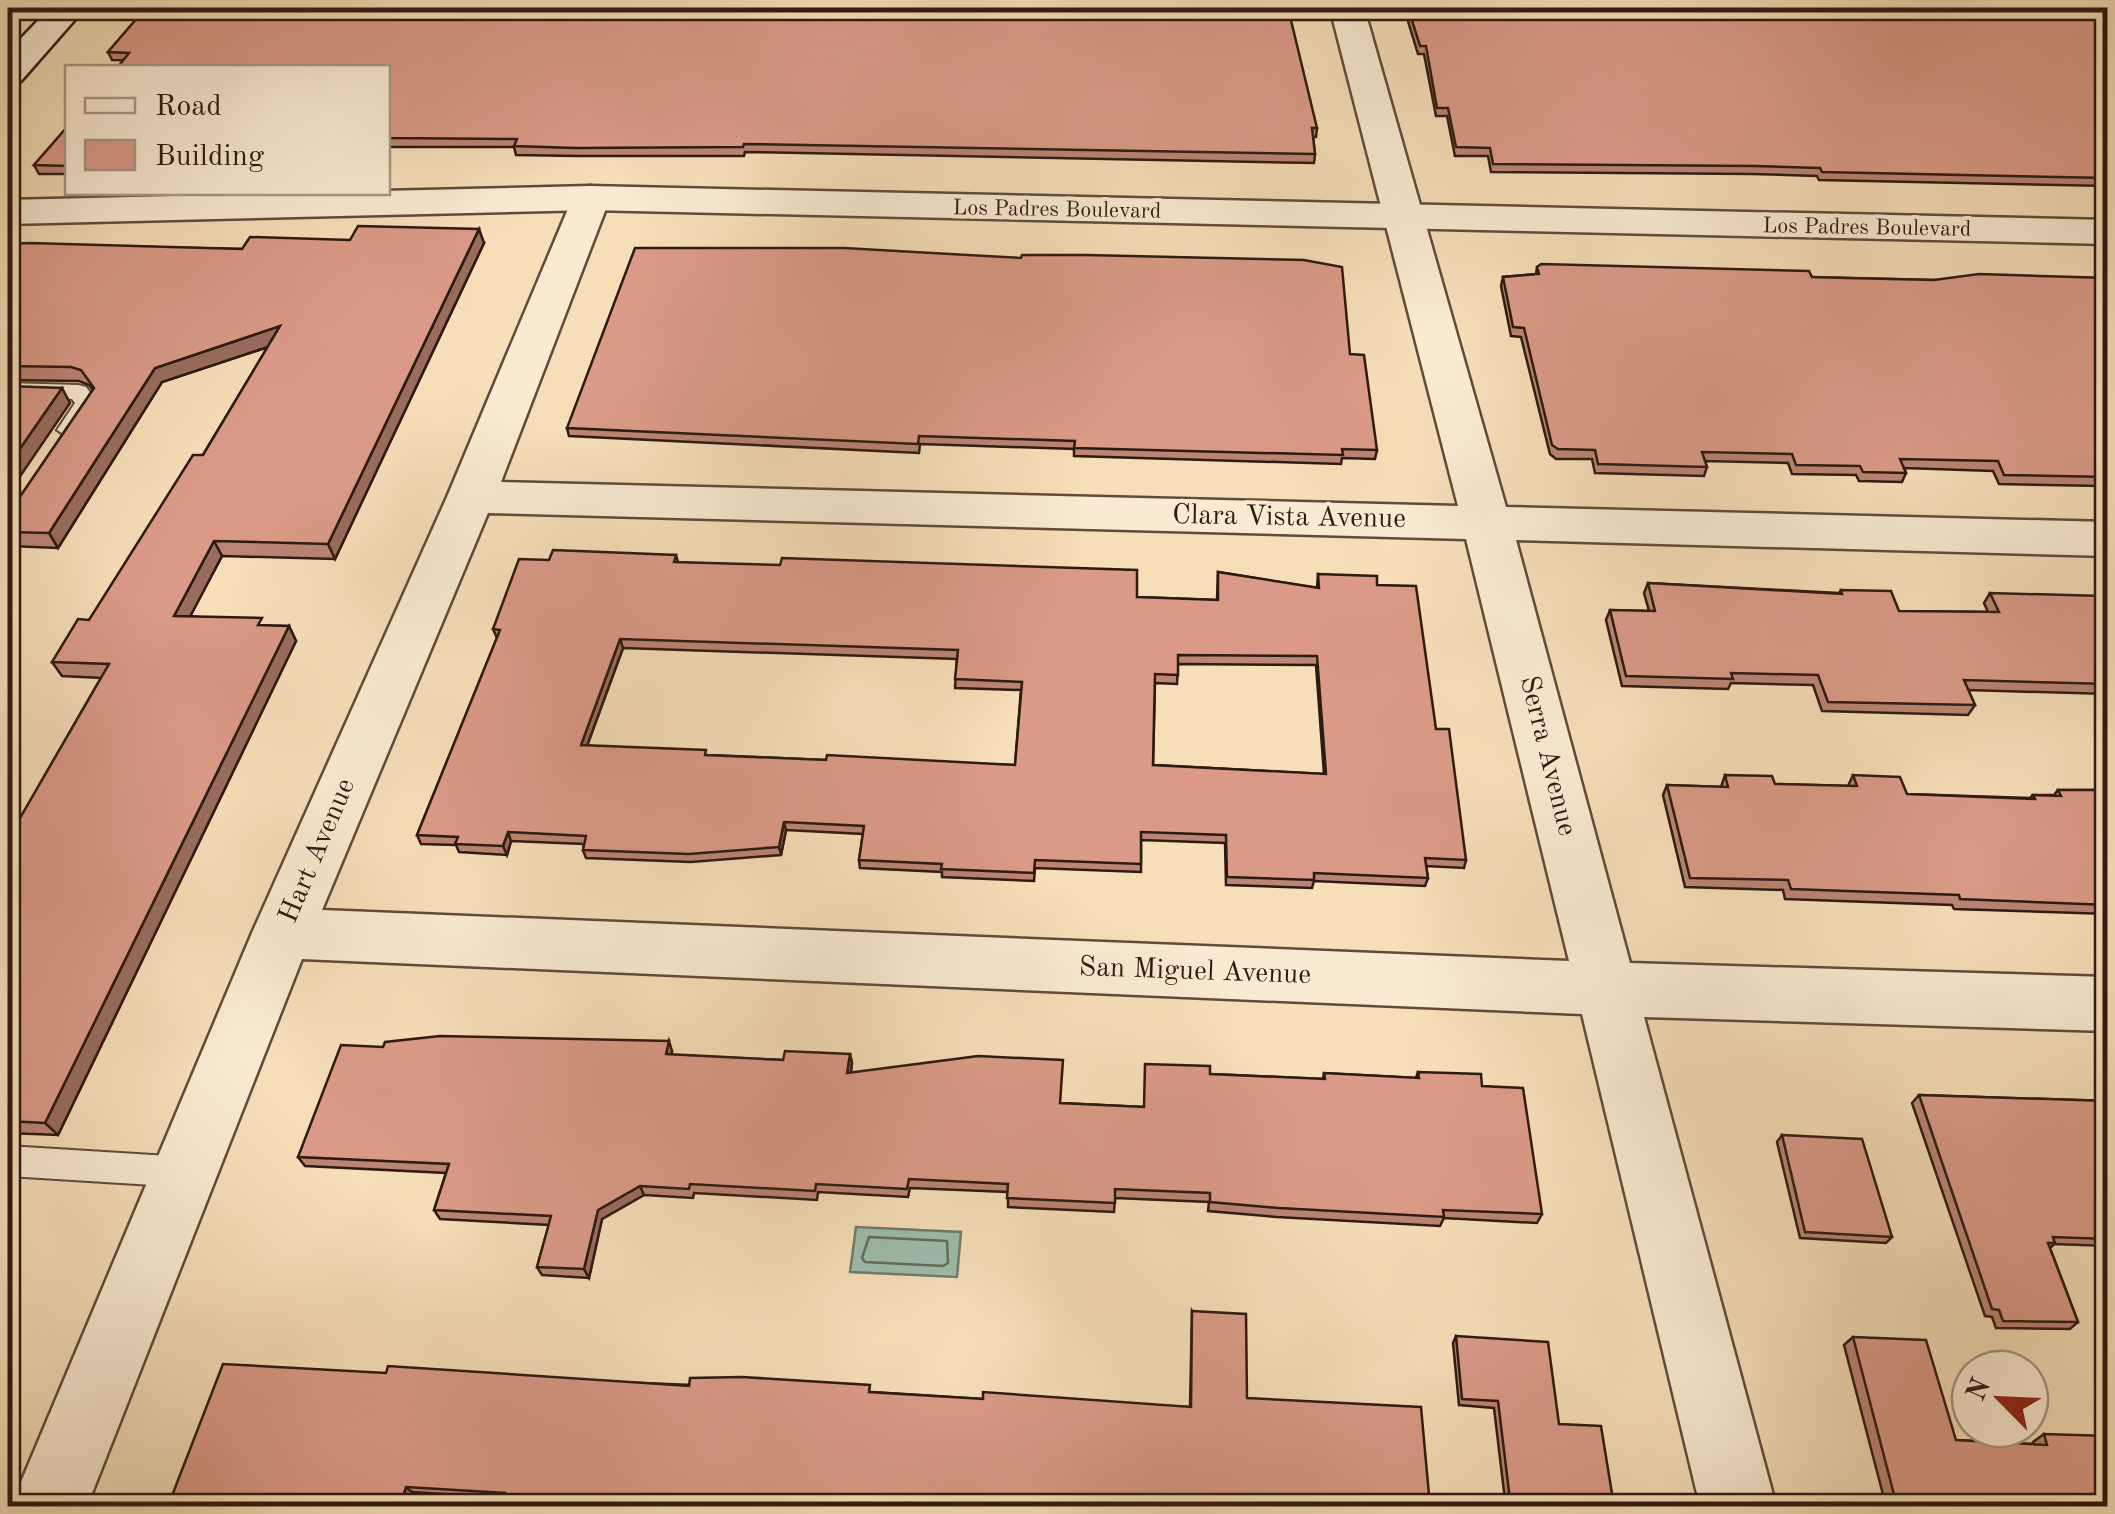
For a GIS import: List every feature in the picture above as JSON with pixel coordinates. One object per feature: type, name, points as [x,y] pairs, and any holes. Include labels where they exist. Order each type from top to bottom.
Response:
[{"type":"street","points":[[8,73],[68,8]]},
{"type":"street","name":"Serra Avenue","points":[[1347,8],[1488,523],[1738,1506]]},
{"type":"street","points":[[1747,8],[2108,13]]},
{"type":"street","name":"Los Padres Boulevard","points":[[8,212],[113,213],[446,197],[590,198],[2108,232]]},
{"type":"street","name":"Hart Avenue","points":[[49,1506],[282,932],[471,497],[590,198]]},
{"type":"street","name":"Clara Vista Avenue","points":[[471,497],[2108,539]]},
{"type":"street","name":"San Miguel Avenue","points":[[282,932],[1605,990],[2108,1004]]},
{"type":"lane","points":[[8,390],[66,391],[85,396],[86,402],[53,452]]},
{"type":"lane","points":[[8,1161],[185,1172]]},
{"type":"water","points":[[856,1227],[961,1232],[957,1277],[850,1272]]},
{"type":"building","points":[[1288,8],[1317,128],[1312,128],[1315,154],[744,144],[575,148],[514,146],[517,139],[390,138],[390,65],[119,65],[129,53],[108,52],[144,10]]},
{"type":"building","points":[[1408,8],[1734,8],[1750,14],[2108,19],[2108,178],[1822,172],[1820,168],[1755,166],[1493,164],[1490,148],[1456,147],[1448,108],[1437,108],[1426,46],[1420,46]]},
{"type":"building","points":[[65,129],[65,166],[34,165]]},
{"type":"building","points":[[358,226],[479,229],[328,544],[214,541],[174,616],[262,618],[258,625],[289,626],[45,1123],[8,1121],[8,839],[109,664],[52,662],[78,619],[89,620],[193,455],[203,455],[280,326],[155,368],[49,533],[8,532],[8,511],[94,388],[81,370],[71,367],[8,366],[8,244],[242,249],[250,237],[350,240]]},
{"type":"building","points":[[635,248],[844,248],[1021,258],[1086,255],[1304,260],[1342,267],[1350,354],[1364,355],[1377,450],[1342,449],[1343,455],[1074,448],[1075,441],[919,436],[918,444],[567,428]]},
{"type":"building","points":[[1541,264],[1809,271],[1812,277],[1846,278],[1934,280],[1979,274],[2108,278],[2108,468],[2103,468],[2108,477],[2004,475],[1998,461],[1900,459],[1906,473],[1863,472],[1860,466],[1796,465],[1792,454],[1702,452],[1707,467],[1598,464],[1595,450],[1558,449],[1552,445],[1524,328],[1513,327],[1503,277],[1539,274],[1537,267]]},
{"type":"building","points":[[8,386],[62,388],[8,466]]},
{"type":"building","points":[[553,550],[676,555],[674,562],[780,565],[782,558],[1137,570],[1137,597],[1218,600],[1218,572],[1319,588],[1318,574],[1377,576],[1377,585],[1416,586],[1436,729],[1449,729],[1466,860],[1425,858],[1428,878],[1314,873],[1314,880],[1227,877],[1226,835],[1141,832],[1141,864],[1035,860],[1034,873],[859,860],[864,826],[784,822],[779,847],[689,854],[583,850],[586,836],[508,832],[503,846],[455,844],[458,837],[417,835],[500,630],[493,629],[519,559],[549,560]],"holes":[[[620,639],[958,650],[955,679],[1022,682],[1015,765],[827,755],[826,760],[705,755],[706,750],[581,745]],[[1178,655],[1317,656],[1326,774],[1153,765],[1155,674],[1178,675]]]},
{"type":"building","points":[[1648,583],[1842,594],[1841,590],[1891,591],[1899,611],[1999,612],[1990,593],[2103,596],[2108,606],[2108,684],[1964,680],[1975,705],[1828,702],[1818,675],[1731,673],[1733,679],[1626,676],[1610,610],[1655,611]]},
{"type":"building","points":[[1725,775],[1772,776],[1775,784],[1857,786],[1853,775],[1900,777],[1907,794],[2035,799],[2033,795],[2061,796],[2058,790],[2108,790],[2108,905],[1791,889],[1788,880],[1690,878],[1667,785],[1728,787]]},
{"type":"building","points":[[440,1036],[669,1041],[666,1054],[783,1060],[785,1051],[850,1054],[847,1073],[978,1056],[1063,1060],[1060,1103],[1144,1107],[1145,1064],[1210,1066],[1210,1074],[1325,1079],[1324,1073],[1419,1078],[1418,1072],[1481,1074],[1482,1086],[1523,1088],[1542,1214],[1443,1210],[1444,1217],[1279,1208],[1210,1202],[1210,1193],[1115,1189],[1115,1203],[1007,1198],[1008,1184],[909,1179],[907,1189],[816,1184],[815,1191],[690,1184],[689,1189],[640,1186],[598,1210],[584,1269],[537,1267],[551,1216],[434,1210],[449,1164],[298,1157],[341,1045],[383,1047],[385,1042]]},
{"type":"building","points":[[1919,1095],[2108,1101],[2108,1239],[2053,1237],[2055,1243],[2048,1243],[2078,1322],[2003,1321],[1999,1310],[1992,1309]]},
{"type":"building","points":[[1782,1135],[1862,1139],[1892,1237],[1805,1232]]},
{"type":"building","points":[[1192,1311],[1246,1314],[1247,1398],[1421,1407],[1430,1506],[734,1506],[630,1500],[629,1506],[501,1506],[505,1493],[406,1487],[400,1506],[168,1506],[223,1364],[386,1373],[388,1366],[689,1386],[690,1378],[742,1377],[870,1385],[869,1392],[983,1399],[983,1392],[1191,1407]]},
{"type":"building","points":[[1456,1336],[1548,1342],[1559,1424],[1601,1426],[1614,1506],[1483,1506],[1482,1500],[1510,1500],[1498,1401],[1462,1399]]},
{"type":"building","points":[[1853,1337],[1926,1340],[1950,1420],[1950,1449],[2050,1449],[2050,1434],[2108,1436],[2108,1506],[1897,1506]]}]
